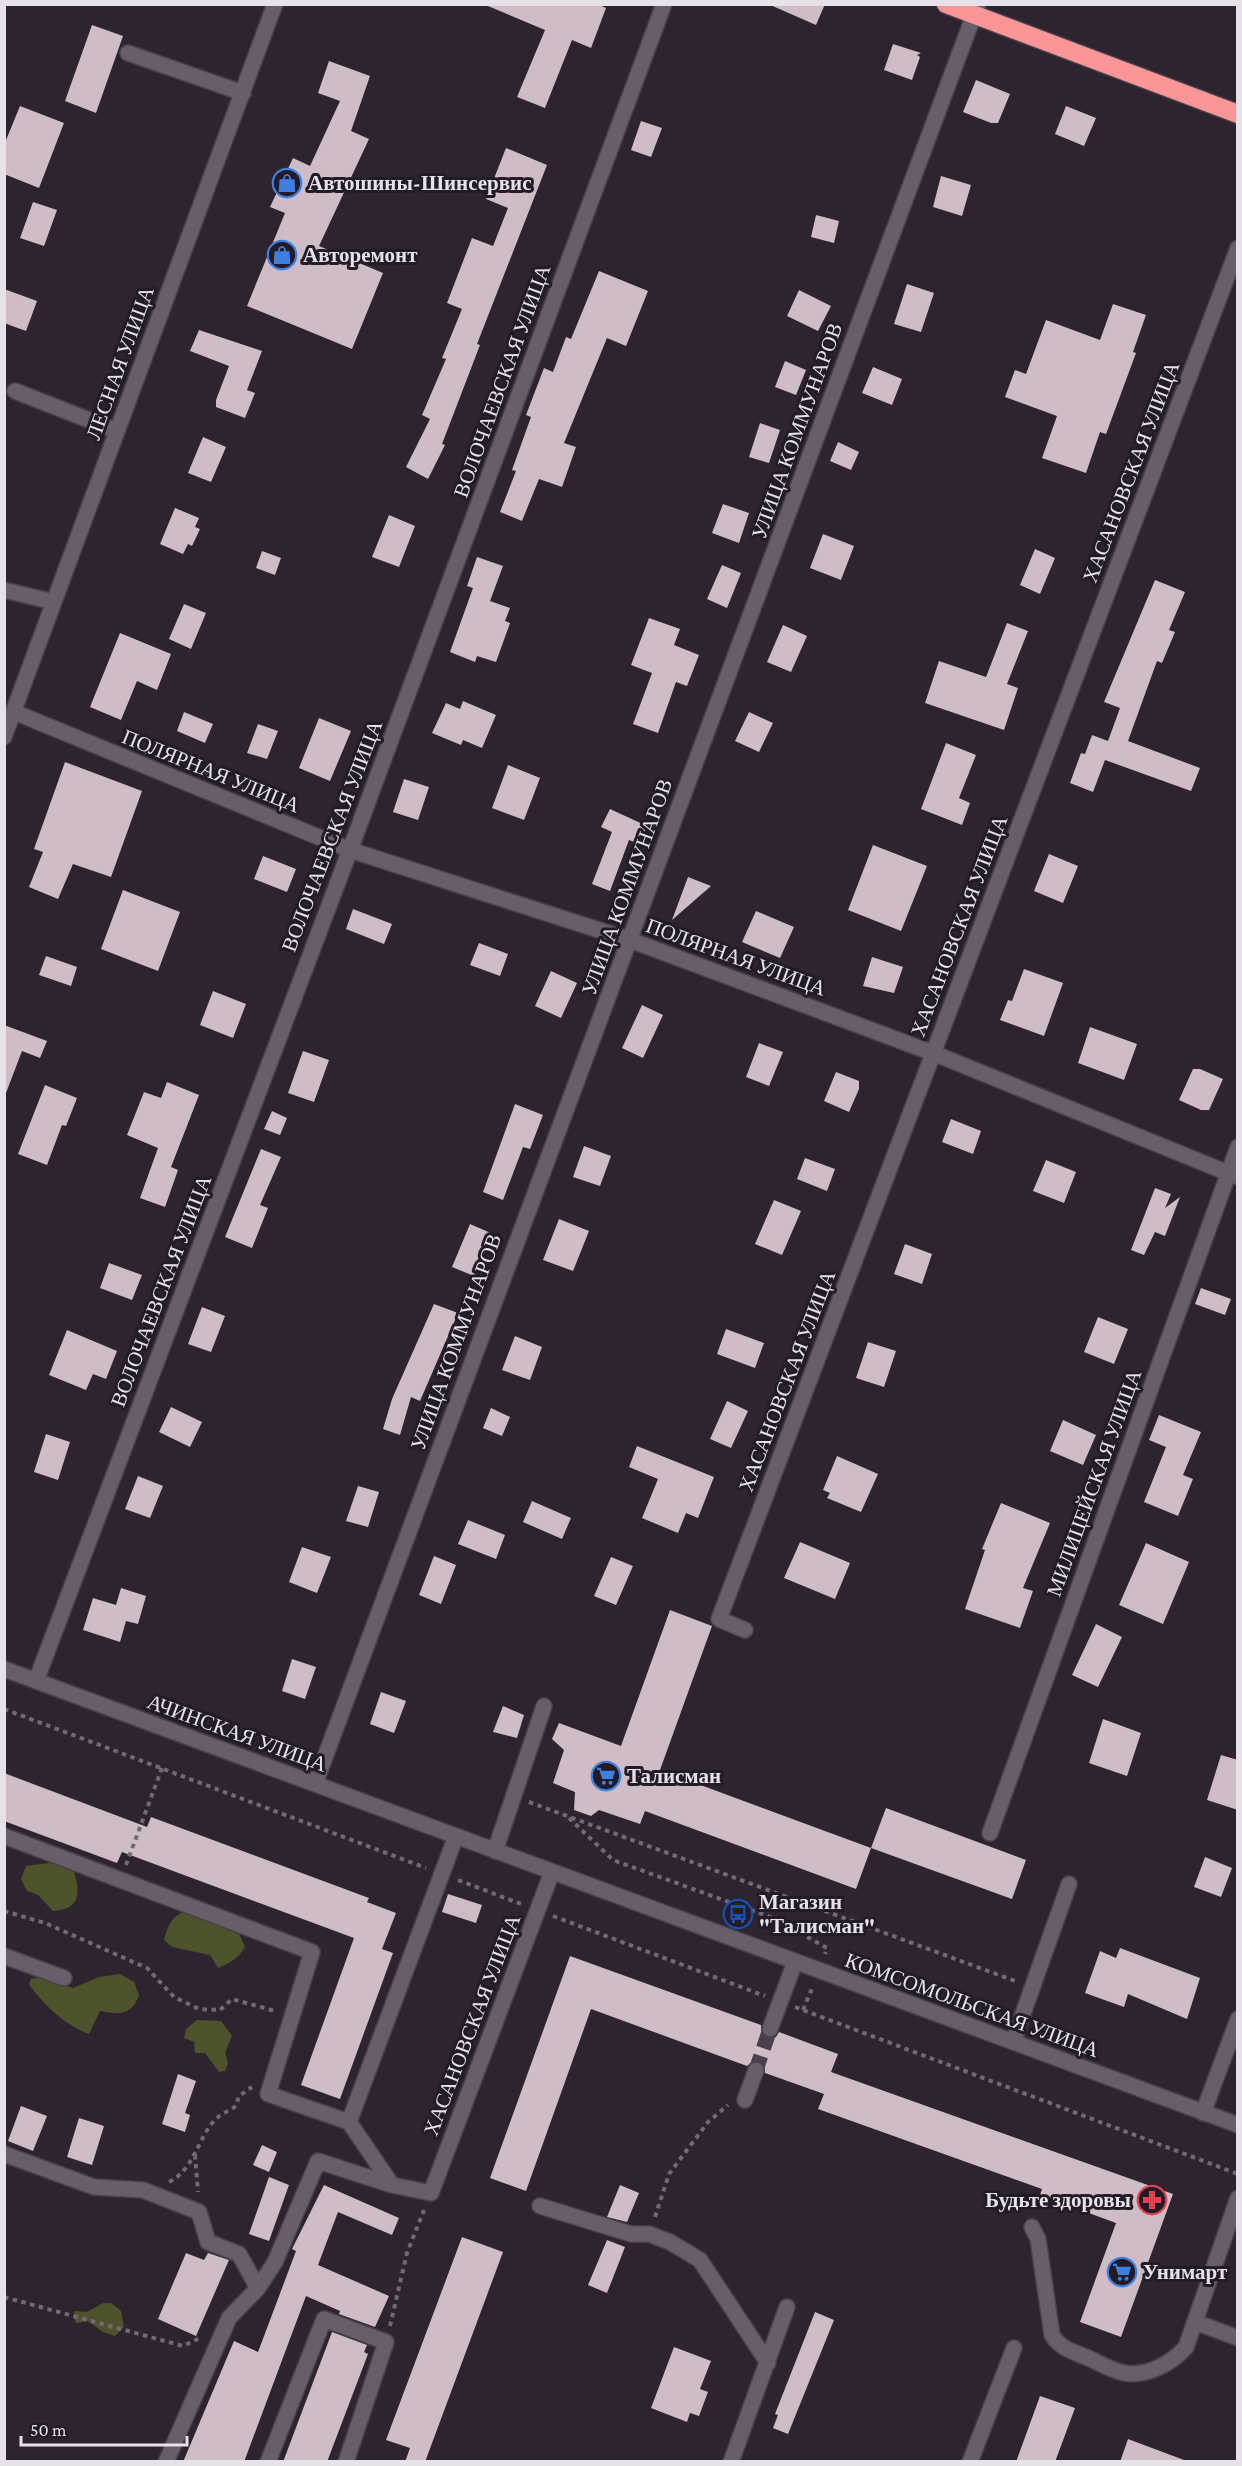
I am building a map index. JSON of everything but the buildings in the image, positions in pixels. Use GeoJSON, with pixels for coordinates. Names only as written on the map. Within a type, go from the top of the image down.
{"type":"FeatureCollection","features":[{"type":"Feature","properties":{"kind":"highway"},"geometry":{"type":"LineString","coordinates":[[946,4],[976,10],[1238,114]]}},
{"type":"Feature","properties":{"kind":"street","name":"ЛЕСНАЯ УЛИЦА"},"geometry":{"type":"LineString","coordinates":[[4,737],[275,4]]}},
{"type":"Feature","properties":{"kind":"street","name":"ВОЛОЧАЕВСКАЯ УЛИЦА"},"geometry":{"type":"LineString","coordinates":[[36,1681],[350,850],[664,4]]}},
{"type":"Feature","properties":{"kind":"street","name":"УЛИЦА КОММУНАРОВ"},"geometry":{"type":"LineString","coordinates":[[315,1784],[976,10]]}},
{"type":"Feature","properties":{"kind":"street"},"geometry":{"type":"LineString","coordinates":[[128,53],[243,93]]}},
{"type":"Feature","properties":{"kind":"street","name":"ХАСАНОВСКАЯ УЛИЦА"},"geometry":{"type":"LineString","coordinates":[[745,1630],[719,1619],[1238,248]]}},
{"type":"Feature","properties":{"kind":"street"},"geometry":{"type":"LineString","coordinates":[[15,391],[117,431]]}},
{"type":"Feature","properties":{"kind":"street"},"geometry":{"type":"LineString","coordinates":[[4,590],[54,602]]}},
{"type":"Feature","properties":{"kind":"street","name":"ПОЛЯРНАЯ УЛИЦА"},"geometry":{"type":"LineString","coordinates":[[14,712],[350,850],[630,940],[933,1053],[1233,1175]]}},
{"type":"Feature","properties":{"kind":"street","name":"МИЛИЦЕЙСКАЯ УЛИЦА"},"geometry":{"type":"LineString","coordinates":[[990,1833],[1233,1175],[1238,1147]]}},
{"type":"Feature","properties":{"kind":"street","name":"АЧИНСКАЯ УЛИЦА"},"geometry":{"type":"LineString","coordinates":[[4,1669],[456,1836]]}},
{"type":"Feature","properties":{"kind":"street"},"geometry":{"type":"LineString","coordinates":[[495,1851],[544,1706]]}},
{"type":"Feature","properties":{"kind":"street"},"geometry":{"type":"LineString","coordinates":[[4,1836],[312,1952],[267,2094],[349,2122],[392,2185]]}},
{"type":"Feature","properties":{"kind":"street"},"geometry":{"type":"LineString","coordinates":[[349,2122],[456,1836]]}},
{"type":"Feature","properties":{"kind":"street","name":"КОМСОМОЛЬСКАЯ УЛИЦА"},"geometry":{"type":"LineString","coordinates":[[456,1836],[1238,2126]]}},
{"type":"Feature","properties":{"kind":"street","name":"ХАСАНОВСКАЯ УЛИЦА"},"geometry":{"type":"LineString","coordinates":[[431,2193],[552,1872]]}},
{"type":"Feature","properties":{"kind":"street"},"geometry":{"type":"LineString","coordinates":[[1012,2042],[1069,1884]]}},
{"type":"Feature","properties":{"kind":"street"},"geometry":{"type":"LineString","coordinates":[[4,1956],[64,1978]]}},
{"type":"Feature","properties":{"kind":"street"},"geometry":{"type":"LineString","coordinates":[[771,2029],[795,1962]]}},
{"type":"Feature","properties":{"kind":"street"},"geometry":{"type":"LineString","coordinates":[[1203,2113],[1238,2019]]}},
{"type":"Feature","properties":{"kind":"street"},"geometry":{"type":"LineString","coordinates":[[738,2102],[756,2070]]}},
{"type":"Feature","properties":{"kind":"street"},"geometry":{"type":"LineString","coordinates":[[4,2154],[94,2187],[143,2190],[199,2212],[208,2242],[239,2254],[258,2288]]}},
{"type":"Feature","properties":{"kind":"street"},"geometry":{"type":"LineString","coordinates":[[165,2462],[226,2325],[258,2288],[275,2262],[318,2161],[392,2185],[431,2193]]}},
{"type":"Feature","properties":{"kind":"street"},"geometry":{"type":"LineString","coordinates":[[1032,2227],[1038,2239],[1052,2335],[1059,2346],[1125,2373],[1144,2372],[1160,2367],[1178,2356],[1186,2347],[1238,2198]]}},
{"type":"Feature","properties":{"kind":"street"},"geometry":{"type":"LineString","coordinates":[[540,2206],[631,2234],[649,2234],[670,2242],[700,2260],[768,2363]]}},
{"type":"Feature","properties":{"kind":"street"},"geometry":{"type":"LineString","coordinates":[[731,2462],[787,2307]]}},
{"type":"Feature","properties":{"kind":"street"},"geometry":{"type":"LineString","coordinates":[[268,2462],[324,2319],[386,2342],[346,2462]]}},
{"type":"Feature","properties":{"kind":"street"},"geometry":{"type":"LineString","coordinates":[[1195,2322],[1238,2338]]}},
{"type":"Feature","properties":{"kind":"street"},"geometry":{"type":"LineString","coordinates":[[970,2462],[1014,2348]]}},
{"type":"Feature","properties":{"kind":"path"},"geometry":{"type":"LineString","coordinates":[[4,1709],[1238,2174]]}},
{"type":"Feature","properties":{"kind":"path"},"geometry":{"type":"LineString","coordinates":[[121,1880],[162,1768]]}},
{"type":"Feature","properties":{"kind":"path"},"geometry":{"type":"LineString","coordinates":[[514,1797],[1032,1987]]}},
{"type":"Feature","properties":{"kind":"path"},"geometry":{"type":"LineString","coordinates":[[569,1817],[613,1860],[773,1918],[827,1948],[803,2010]]}},
{"type":"Feature","properties":{"kind":"path"},"geometry":{"type":"LineString","coordinates":[[4,1911],[45,1923],[147,1968],[174,1997],[199,2009],[220,2010],[232,2000],[292,2016]]}},
{"type":"Feature","properties":{"kind":"path"},"geometry":{"type":"LineString","coordinates":[[143,2190],[172,2182],[190,2166],[214,2120],[236,2106],[239,2096],[261,2082],[270,2086]]}},
{"type":"Feature","properties":{"kind":"path"},"geometry":{"type":"LineString","coordinates":[[649,2234],[669,2174],[708,2122],[738,2102]]}},
{"type":"Feature","properties":{"kind":"path"},"geometry":{"type":"LineString","coordinates":[[195,2154],[199,2212]]}},
{"type":"Feature","properties":{"kind":"path"},"geometry":{"type":"LineString","coordinates":[[386,2342],[407,2253],[431,2193]]}},
{"type":"Feature","properties":{"kind":"path"},"geometry":{"type":"LineString","coordinates":[[4,2297],[183,2346],[226,2325]]}},
{"type":"Feature","properties":{"kind":"green space"},"geometry":{"type":"Polygon","coordinates":[[[56,1862],[74,1872],[77,1894],[73,1904],[62,1910],[53,1911],[38,1895],[27,1891],[21,1879],[26,1866],[56,1862]]]}},
{"type":"Feature","properties":{"kind":"green space"},"geometry":{"type":"Polygon","coordinates":[[[185,1911],[239,1934],[245,1947],[243,1951],[234,1960],[218,1968],[210,1955],[172,1947],[164,1940],[167,1930],[173,1919],[185,1911]]]}},
{"type":"Feature","properties":{"kind":"green space"},"geometry":{"type":"Polygon","coordinates":[[[120,1974],[134,1982],[139,1995],[136,2002],[124,2012],[100,2011],[89,2034],[56,2014],[29,1985],[31,1979],[41,1977],[73,1988],[99,1977],[120,1974]]]}},
{"type":"Feature","properties":{"kind":"green space"},"geometry":{"type":"Polygon","coordinates":[[[197,2020],[221,2021],[232,2036],[225,2053],[228,2064],[225,2071],[219,2072],[205,2053],[195,2053],[194,2042],[184,2038],[186,2029],[197,2020]]]}},
{"type":"Feature","properties":{"kind":"green space"},"geometry":{"type":"Polygon","coordinates":[[[103,2303],[111,2303],[121,2311],[124,2327],[115,2336],[103,2332],[88,2321],[76,2323],[73,2316],[75,2311],[87,2312],[103,2303]]]}},
{"type":"Feature","properties":{"kind":"tunnel"},"geometry":{"type":"LineString","coordinates":[[756,2070],[770,2029]]}},
{"type":"Feature","properties":{"kind":"place","name":"Автошины-Шинсервис"},"geometry":{"type":"Point","coordinates":[287,183]}},
{"type":"Feature","properties":{"kind":"place","name":"Авторемонт"},"geometry":{"type":"Point","coordinates":[282,255]}},
{"type":"Feature","properties":{"kind":"place","name":"Талисман"},"geometry":{"type":"Point","coordinates":[606,1776]}},
{"type":"Feature","properties":{"kind":"place","name":"Магазин \"Талисман\""},"geometry":{"type":"Point","coordinates":[738,1914]}},
{"type":"Feature","properties":{"kind":"place","name":"Будьте здоровы"},"geometry":{"type":"Point","coordinates":[1152,2200]}},
{"type":"Feature","properties":{"kind":"place","name":"Унимарт"},"geometry":{"type":"Point","coordinates":[1122,2272]}}]}
